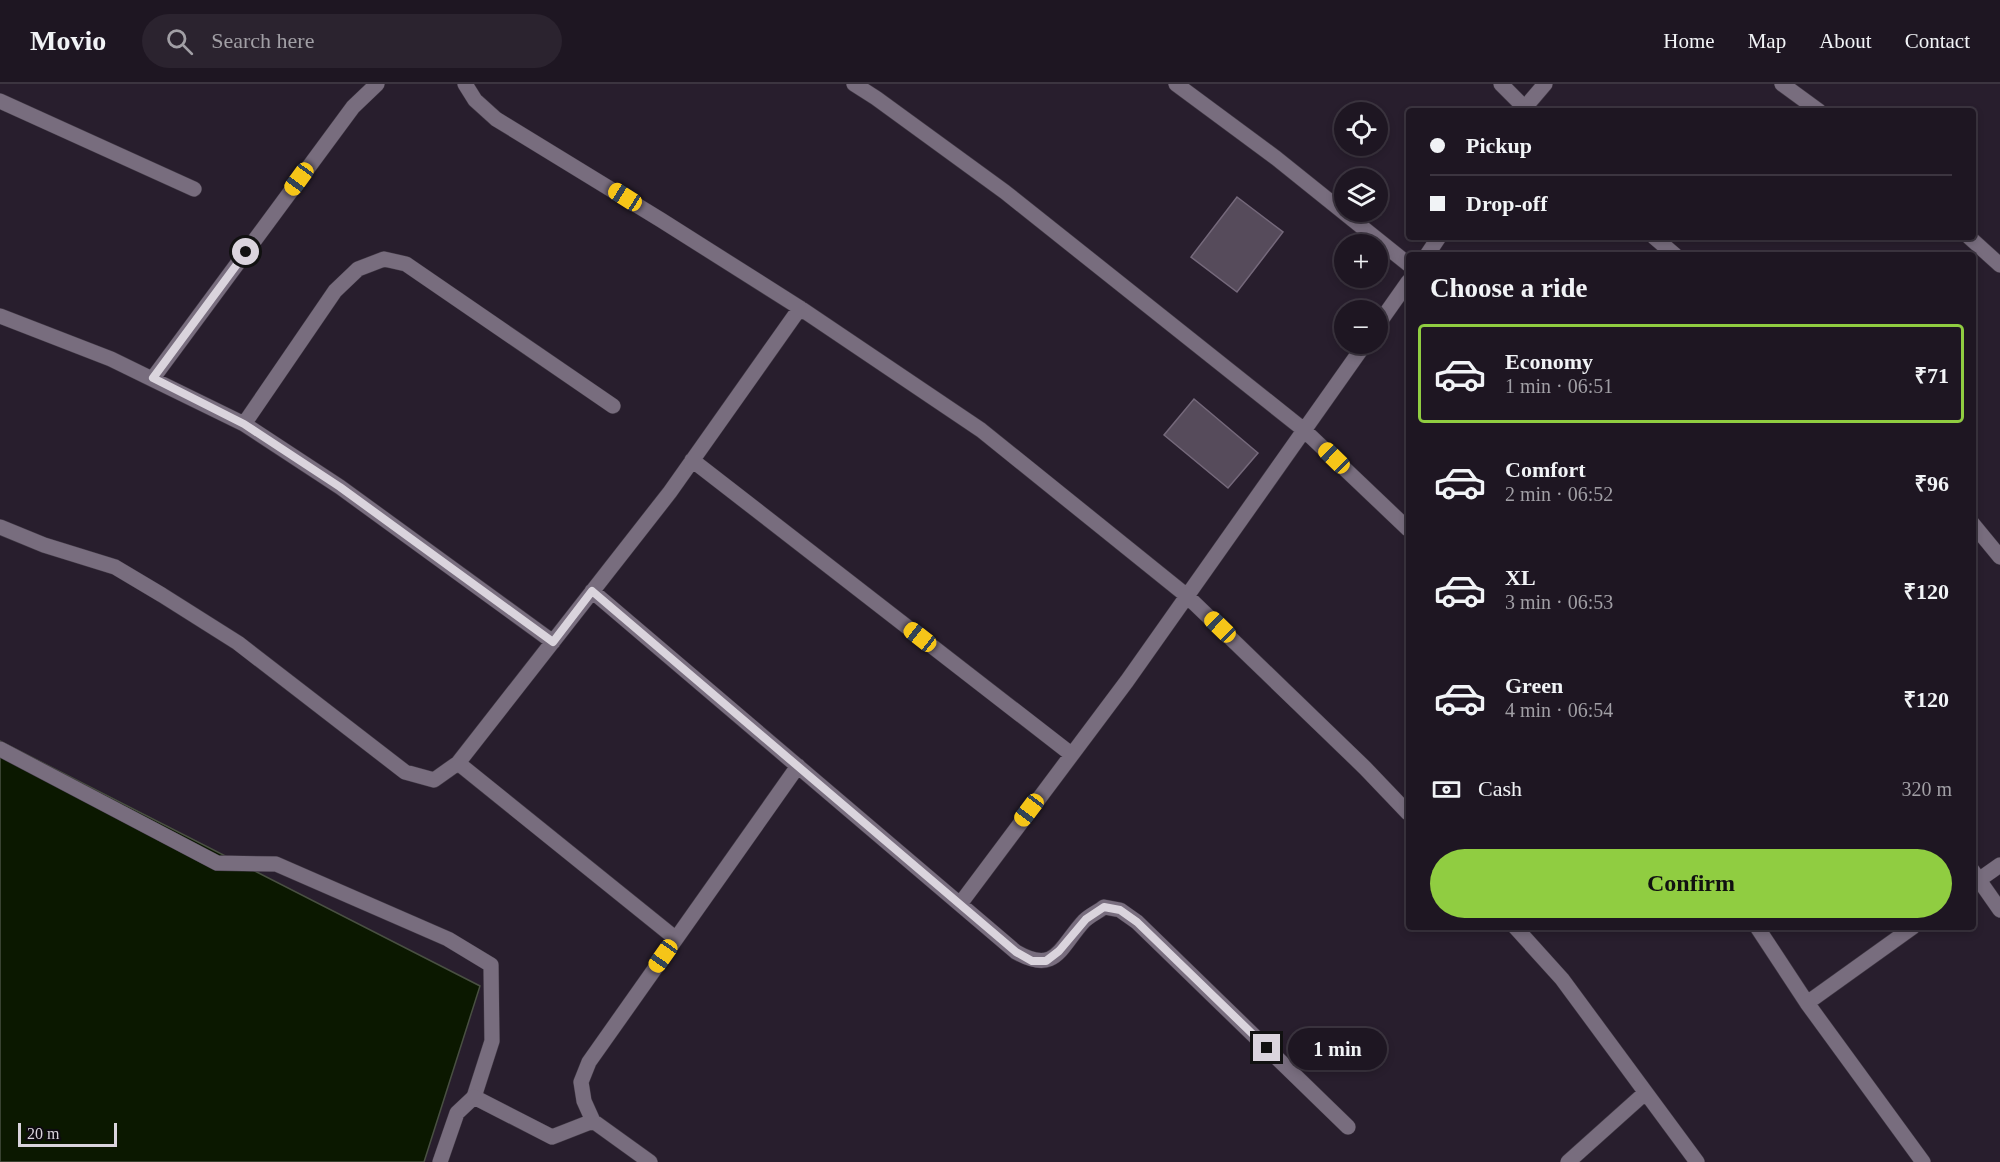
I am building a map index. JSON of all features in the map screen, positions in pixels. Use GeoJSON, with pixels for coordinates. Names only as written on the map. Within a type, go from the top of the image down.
{"type":"FeatureCollection","features":[{"type":"Feature","properties":{"kind":"street"},"geometry":{"type":"LineString","coordinates":[[153,378],[352,107],[377,84]]}},
{"type":"Feature","properties":{"kind":"street"},"geometry":{"type":"LineString","coordinates":[[465,84],[475,100],[496,119],[800,308],[981,430],[1187,596],[1365,768],[1406,811]]}},
{"type":"Feature","properties":{"kind":"street"},"geometry":{"type":"LineString","coordinates":[[854,84],[1005,192],[1304,429],[1406,527]]}},
{"type":"Feature","properties":{"kind":"street"},"geometry":{"type":"LineString","coordinates":[[1176,84],[1276,158],[1406,262]]}},
{"type":"Feature","properties":{"kind":"street"},"geometry":{"type":"LineString","coordinates":[[1501,84],[1523,108]]}},
{"type":"Feature","properties":{"kind":"street"},"geometry":{"type":"LineString","coordinates":[[1527,108],[1545,84]]}},
{"type":"Feature","properties":{"kind":"street"},"geometry":{"type":"LineString","coordinates":[[1782,84],[1815,108]]}},
{"type":"Feature","properties":{"kind":"street"},"geometry":{"type":"LineString","coordinates":[[0,101],[194,189]]}},
{"type":"Feature","properties":{"kind":"street"},"geometry":{"type":"LineString","coordinates":[[1658,240],[1672,252]]}},
{"type":"Feature","properties":{"kind":"street"},"geometry":{"type":"LineString","coordinates":[[1972,240],[2000,265]]}},
{"type":"Feature","properties":{"kind":"street"},"geometry":{"type":"LineString","coordinates":[[244,424],[335,291],[358,269],[384,259],[406,264],[613,406]]}},
{"type":"Feature","properties":{"kind":"street"},"geometry":{"type":"LineString","coordinates":[[1388,310],[1406,285]]}},
{"type":"Feature","properties":{"kind":"street"},"geometry":{"type":"LineString","coordinates":[[0,527],[44,545],[115,567],[238,643],[405,772],[434,780],[458,763],[553,642],[692,460],[800,308]]}},
{"type":"Feature","properties":{"kind":"street"},"geometry":{"type":"LineString","coordinates":[[0,316],[111,359],[244,424],[340,487],[553,642]]}},
{"type":"Feature","properties":{"kind":"street"},"geometry":{"type":"LineString","coordinates":[[960,904],[1187,596],[1358,354]]}},
{"type":"Feature","properties":{"kind":"street"},"geometry":{"type":"LineString","coordinates":[[692,460],[1071,754]]}},
{"type":"Feature","properties":{"kind":"street"},"geometry":{"type":"LineString","coordinates":[[1976,529],[2000,557]]}},
{"type":"Feature","properties":{"kind":"street"},"geometry":{"type":"LineString","coordinates":[[592,591],[1016,952],[1032,961],[1046,961],[1059,951],[1086,919],[1104,907],[1120,910],[1137,922],[1348,1127]]}},
{"type":"Feature","properties":{"kind":"street"},"geometry":{"type":"LineString","coordinates":[[0,749],[217,863],[276,864],[448,939],[491,965],[492,1041],[474,1096],[457,1113],[440,1162]]}},
{"type":"Feature","properties":{"kind":"street"},"geometry":{"type":"LineString","coordinates":[[458,763],[675,938]]}},
{"type":"Feature","properties":{"kind":"street"},"geometry":{"type":"LineString","coordinates":[[650,1162],[593,1121],[584,1101],[581,1082],[589,1062],[798,766]]}},
{"type":"Feature","properties":{"kind":"street"},"geometry":{"type":"LineString","coordinates":[[1976,877],[2000,865]]}},
{"type":"Feature","properties":{"kind":"street"},"geometry":{"type":"LineString","coordinates":[[1976,879],[2000,910]]}},
{"type":"Feature","properties":{"kind":"street"},"geometry":{"type":"LineString","coordinates":[[1518,930],[1562,979],[1696,1162]]}},
{"type":"Feature","properties":{"kind":"street"},"geometry":{"type":"LineString","coordinates":[[1759,930],[1808,1003],[1923,1162]]}},
{"type":"Feature","properties":{"kind":"street"},"geometry":{"type":"LineString","coordinates":[[1808,1003],[1909,930]]}},
{"type":"Feature","properties":{"kind":"street"},"geometry":{"type":"LineString","coordinates":[[1568,1162],[1645,1094]]}},
{"type":"Feature","properties":{"kind":"street"},"geometry":{"type":"LineString","coordinates":[[474,1096],[552,1137],[593,1121]]}},
{"type":"Feature","properties":{"kind":"shaded area"},"geometry":{"type":"Polygon","coordinates":[[[0,741],[480,986],[424,1162],[0,1162],[0,741]]]}},
{"type":"Feature","properties":{"kind":"building"},"geometry":{"type":"Polygon","coordinates":[[[1237,197],[1283,232],[1237,292],[1191,257],[1237,197]]]}},
{"type":"Feature","properties":{"kind":"building"},"geometry":{"type":"Polygon","coordinates":[[[1194,399],[1258,453],[1228,488],[1164,435],[1194,399]]]}},
{"type":"Feature","properties":{"kind":"route"},"geometry":{"type":"LineString","coordinates":[[246,252],[153,378],[244,424],[340,487],[553,642],[592,591],[1016,952],[1032,961],[1046,961],[1059,951],[1086,919],[1104,907],[1120,910],[1137,922],[1267,1048]]}}]}
